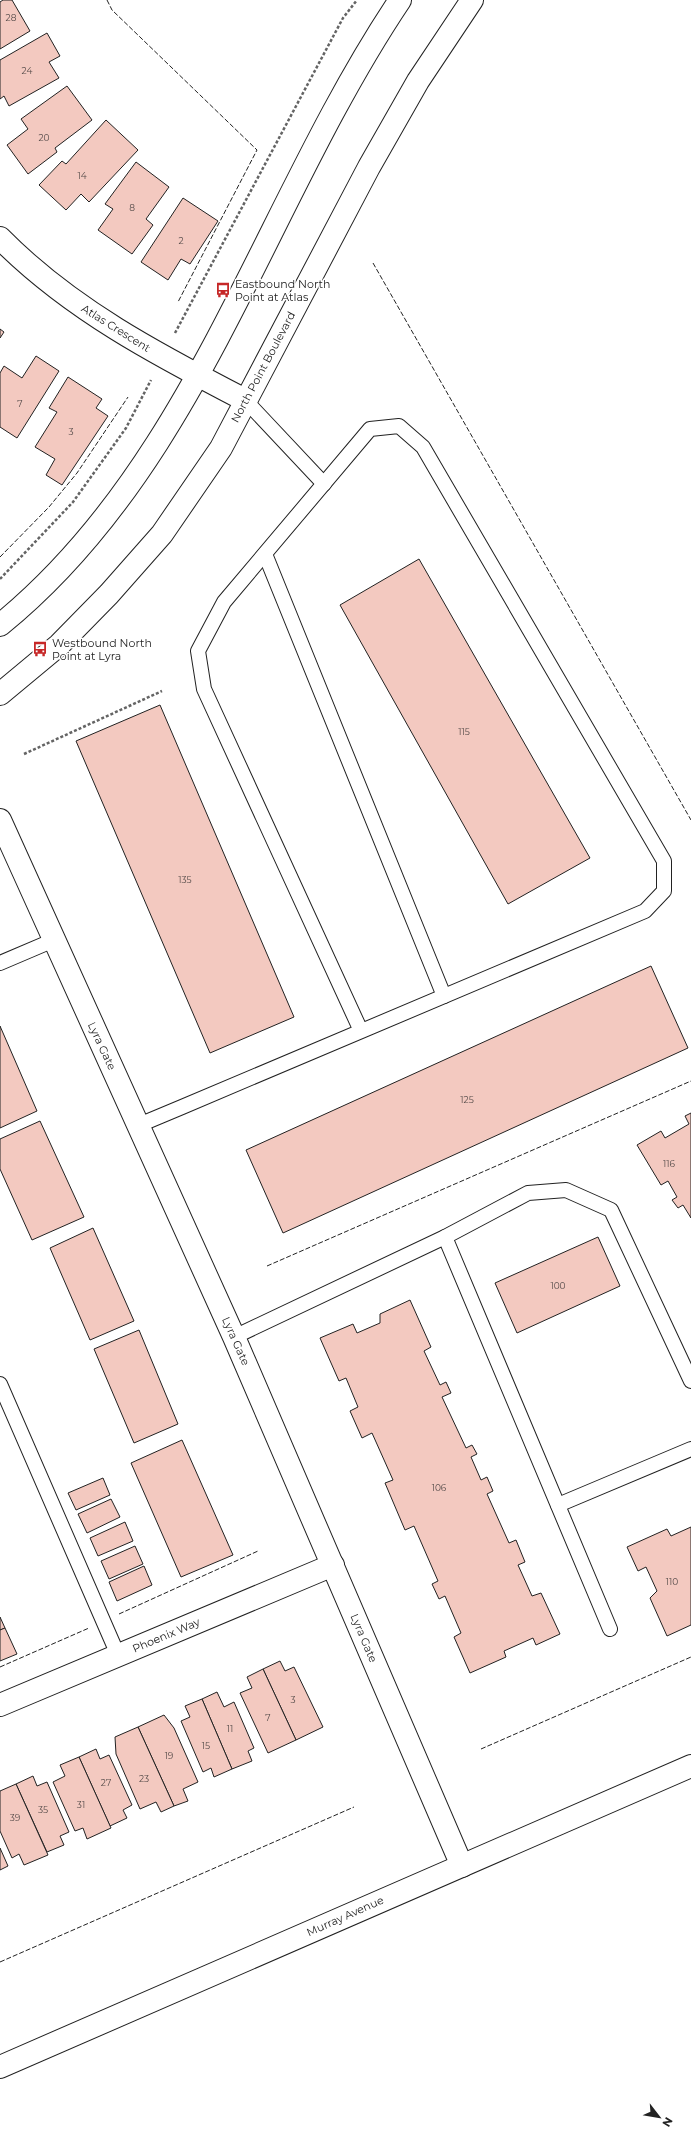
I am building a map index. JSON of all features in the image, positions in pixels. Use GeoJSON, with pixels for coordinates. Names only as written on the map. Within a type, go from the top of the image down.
{"type":"FeatureCollection","features":[{"type":"Feature","properties":{"kind":"street"},"geometry":{"type":"LineString","coordinates":[[0,624],[30,600],[82,545],[135,477],[197,376],[353,76],[400,0]]}},
{"type":"Feature","properties":{"kind":"street","name":"North Point Boulevard"},"geometry":{"type":"LineString","coordinates":[[0,694],[59,645],[109,594],[162,534],[221,448],[365,174],[414,87],[472,0]]}},
{"type":"Feature","properties":{"kind":"street","name":"Atlas Crescent"},"geometry":{"type":"LineString","coordinates":[[0,238],[22,261],[82,307],[163,357],[245,400]]}},
{"type":"Feature","properties":{"kind":"street","name":"Lyra Gate"},"geometry":{"type":"LineString","coordinates":[[0,820],[234,1337],[462,1866]]}},
{"type":"Feature","properties":{"kind":"street","name":"Phoenix Way"},"geometry":{"type":"LineString","coordinates":[[0,1705],[333,1565]]}},
{"type":"Feature","properties":{"kind":"street","name":"Murray Avenue"},"geometry":{"type":"LineString","coordinates":[[0,2067],[691,1766]]}},
{"type":"Feature","properties":{"kind":"lane"},"geometry":{"type":"LineString","coordinates":[[245,400],[324,484]]}},
{"type":"Feature","properties":{"kind":"lane"},"geometry":{"type":"LineString","coordinates":[[139,1125],[645,911],[664,891],[664,861],[423,447],[399,426],[370,429],[224,602],[198,651],[204,689],[361,1031]]}},
{"type":"Feature","properties":{"kind":"lane"},"geometry":{"type":"LineString","coordinates":[[265,554],[444,996]]}},
{"type":"Feature","properties":{"kind":"lane"},"geometry":{"type":"LineString","coordinates":[[0,964],[54,940]]}},
{"type":"Feature","properties":{"kind":"lane"},"geometry":{"type":"LineString","coordinates":[[234,1337],[445,1237],[528,1194],[566,1190],[611,1210],[691,1381]]}},
{"type":"Feature","properties":{"kind":"lane"},"geometry":{"type":"LineString","coordinates":[[445,1237],[610,1629]]}},
{"type":"Feature","properties":{"kind":"lane"},"geometry":{"type":"LineString","coordinates":[[0,1384],[118,1655]]}},
{"type":"Feature","properties":{"kind":"lane"},"geometry":{"type":"LineString","coordinates":[[558,1505],[691,1449]]}},
{"type":"Feature","properties":{"kind":"path"},"geometry":{"type":"LineString","coordinates":[[0,579],[73,502],[126,428],[343,18],[357,0]]}},
{"type":"Feature","properties":{"kind":"path"},"geometry":{"type":"LineString","coordinates":[[24,754],[162,690]]}},
{"type":"Feature","properties":{"kind":"building"},"geometry":{"type":"Polygon","coordinates":[[[3,0],[12,0],[30,31],[0,49],[0,2],[3,0]]]}},
{"type":"Feature","properties":{"kind":"building"},"geometry":{"type":"Polygon","coordinates":[[[47,33],[60,56],[49,62],[59,78],[9,106],[4,96],[0,99],[0,60],[47,33]]]}},
{"type":"Feature","properties":{"kind":"building"},"geometry":{"type":"Polygon","coordinates":[[[67,86],[92,120],[55,148],[57,152],[28,174],[7,145],[28,129],[21,119],[67,86]]]}},
{"type":"Feature","properties":{"kind":"building"},"geometry":{"type":"Polygon","coordinates":[[[106,120],[138,150],[89,202],[81,194],[66,210],[39,185],[62,161],[66,164],[106,120]]]}},
{"type":"Feature","properties":{"kind":"building"},"geometry":{"type":"Polygon","coordinates":[[[136,162],[169,187],[146,219],[153,225],[132,254],[98,230],[113,209],[105,204],[136,162]]]}},
{"type":"Feature","properties":{"kind":"building"},"geometry":{"type":"Polygon","coordinates":[[[183,198],[218,221],[190,264],[181,259],[168,280],[141,262],[183,198]]]}},
{"type":"Feature","properties":{"kind":"building"},"geometry":{"type":"Polygon","coordinates":[[[0,329],[4,332],[0,338],[0,329]]]}},
{"type":"Feature","properties":{"kind":"building"},"geometry":{"type":"Polygon","coordinates":[[[36,356],[59,371],[17,438],[0,427],[0,373],[4,366],[22,378],[36,356]]]}},
{"type":"Feature","properties":{"kind":"building"},"geometry":{"type":"Polygon","coordinates":[[[68,377],[102,399],[96,408],[108,416],[62,485],[46,475],[55,459],[35,447],[57,412],[49,408],[68,377]]]}},
{"type":"Feature","properties":{"kind":"building"},"geometry":{"type":"Polygon","coordinates":[[[419,559],[590,858],[508,904],[340,605],[419,559]]]}},
{"type":"Feature","properties":{"kind":"building"},"geometry":{"type":"Polygon","coordinates":[[[160,705],[294,1017],[210,1053],[76,741],[160,705]]]}},
{"type":"Feature","properties":{"kind":"building"},"geometry":{"type":"Polygon","coordinates":[[[651,966],[688,1048],[283,1233],[246,1150],[651,966]]]}},
{"type":"Feature","properties":{"kind":"building"},"geometry":{"type":"Polygon","coordinates":[[[0,1026],[37,1111],[0,1128],[0,1026]]]}},
{"type":"Feature","properties":{"kind":"building"},"geometry":{"type":"Polygon","coordinates":[[[691,1113],[691,1218],[683,1205],[678,1208],[672,1200],[677,1197],[668,1181],[661,1185],[637,1145],[661,1131],[665,1138],[689,1124],[685,1116],[691,1113]]]}},
{"type":"Feature","properties":{"kind":"building"},"geometry":{"type":"Polygon","coordinates":[[[40,1121],[84,1217],[32,1240],[0,1169],[0,1139],[40,1121]]]}},
{"type":"Feature","properties":{"kind":"building"},"geometry":{"type":"Polygon","coordinates":[[[93,1228],[134,1321],[90,1340],[50,1248],[93,1228]]]}},
{"type":"Feature","properties":{"kind":"building"},"geometry":{"type":"Polygon","coordinates":[[[598,1237],[620,1286],[517,1333],[495,1283],[598,1237]]]}},
{"type":"Feature","properties":{"kind":"building"},"geometry":{"type":"Polygon","coordinates":[[[410,1300],[431,1347],[424,1351],[440,1385],[446,1382],[451,1393],[442,1397],[466,1448],[472,1445],[477,1454],[471,1457],[481,1480],[487,1477],[493,1491],[487,1494],[509,1543],[516,1540],[525,1562],[518,1565],[532,1596],[541,1593],[560,1634],[536,1645],[533,1638],[504,1651],[506,1657],[470,1673],[454,1637],[461,1633],[445,1596],[439,1599],[432,1584],[438,1581],[414,1526],[405,1530],[385,1483],[393,1480],[372,1433],[362,1438],[350,1411],[358,1407],[346,1378],[339,1381],[320,1338],[353,1324],[357,1333],[380,1323],[380,1314],[410,1300]]]}},
{"type":"Feature","properties":{"kind":"building"},"geometry":{"type":"Polygon","coordinates":[[[139,1330],[178,1424],[134,1443],[94,1349],[139,1330]]]}},
{"type":"Feature","properties":{"kind":"building"},"geometry":{"type":"Polygon","coordinates":[[[182,1440],[233,1555],[181,1577],[131,1463],[182,1440]]]}},
{"type":"Feature","properties":{"kind":"building"},"geometry":{"type":"Polygon","coordinates":[[[103,1478],[110,1495],[76,1510],[68,1493],[103,1478]]]}},
{"type":"Feature","properties":{"kind":"building"},"geometry":{"type":"Polygon","coordinates":[[[111,1499],[120,1517],[87,1533],[78,1514],[111,1499]]]}},
{"type":"Feature","properties":{"kind":"building"},"geometry":{"type":"Polygon","coordinates":[[[125,1522],[133,1541],[98,1556],[90,1538],[125,1522]]]}},
{"type":"Feature","properties":{"kind":"building"},"geometry":{"type":"Polygon","coordinates":[[[691,1527],[691,1625],[667,1636],[650,1598],[657,1591],[646,1567],[638,1571],[627,1547],[667,1529],[671,1536],[691,1527]]]}},
{"type":"Feature","properties":{"kind":"building"},"geometry":{"type":"Polygon","coordinates":[[[135,1546],[143,1564],[109,1579],[101,1561],[135,1546]]]}},
{"type":"Feature","properties":{"kind":"building"},"geometry":{"type":"Polygon","coordinates":[[[144,1566],[152,1585],[117,1601],[109,1582],[144,1566]]]}},
{"type":"Feature","properties":{"kind":"building"},"geometry":{"type":"Polygon","coordinates":[[[0,1617],[5,1628],[0,1630],[0,1617]]]}},
{"type":"Feature","properties":{"kind":"building"},"geometry":{"type":"Polygon","coordinates":[[[5,1628],[17,1654],[0,1661],[0,1630],[5,1628]]]}},
{"type":"Feature","properties":{"kind":"building"},"geometry":{"type":"Polygon","coordinates":[[[280,1661],[285,1671],[294,1667],[323,1727],[296,1740],[263,1669],[280,1661]]]}},
{"type":"Feature","properties":{"kind":"building"},"geometry":{"type":"Polygon","coordinates":[[[263,1669],[296,1740],[268,1753],[240,1693],[252,1688],[247,1677],[263,1669]]]}},
{"type":"Feature","properties":{"kind":"building"},"geometry":{"type":"Polygon","coordinates":[[[217,1692],[224,1707],[234,1702],[254,1748],[248,1751],[252,1761],[232,1769],[202,1699],[217,1692]]]}},
{"type":"Feature","properties":{"kind":"building"},"geometry":{"type":"Polygon","coordinates":[[[202,1699],[232,1769],[214,1777],[211,1768],[203,1772],[181,1721],[190,1717],[185,1706],[202,1699]]]}},
{"type":"Feature","properties":{"kind":"building"},"geometry":{"type":"Polygon","coordinates":[[[164,1715],[174,1728],[198,1782],[183,1789],[188,1801],[174,1806],[138,1727],[164,1715]]]}},
{"type":"Feature","properties":{"kind":"building"},"geometry":{"type":"Polygon","coordinates":[[[138,1727],[174,1806],[161,1812],[156,1802],[140,1809],[116,1754],[115,1737],[138,1727]]]}},
{"type":"Feature","properties":{"kind":"building"},"geometry":{"type":"Polygon","coordinates":[[[96,1749],[100,1759],[109,1755],[132,1805],[123,1810],[127,1818],[110,1826],[79,1757],[96,1749]]]}},
{"type":"Feature","properties":{"kind":"building"},"geometry":{"type":"Polygon","coordinates":[[[79,1757],[111,1828],[87,1839],[83,1828],[75,1831],[53,1782],[65,1776],[60,1765],[79,1757]]]}},
{"type":"Feature","properties":{"kind":"building"},"geometry":{"type":"Polygon","coordinates":[[[33,1776],[37,1786],[47,1782],[69,1832],[60,1836],[64,1845],[47,1852],[16,1784],[33,1776]]]}},
{"type":"Feature","properties":{"kind":"building"},"geometry":{"type":"Polygon","coordinates":[[[16,1784],[48,1855],[24,1865],[19,1854],[12,1858],[0,1831],[0,1791],[16,1784]]]}},
{"type":"Feature","properties":{"kind":"building"},"geometry":{"type":"Polygon","coordinates":[[[0,1848],[8,1866],[0,1870],[0,1848]]]}},
{"type":"Feature","properties":{"kind":"fence"},"geometry":{"type":"LineString","coordinates":[[107,0],[112,10],[257,150],[178,302]]}},
{"type":"Feature","properties":{"kind":"fence"},"geometry":{"type":"LineString","coordinates":[[373,263],[691,820]]}},
{"type":"Feature","properties":{"kind":"fence"},"geometry":{"type":"LineString","coordinates":[[0,557],[49,507],[77,473],[128,397]]}},
{"type":"Feature","properties":{"kind":"fence"},"geometry":{"type":"LineString","coordinates":[[267,1266],[691,1081]]}},
{"type":"Feature","properties":{"kind":"fence"},"geometry":{"type":"LineString","coordinates":[[119,1614],[258,1551]]}},
{"type":"Feature","properties":{"kind":"fence"},"geometry":{"type":"LineString","coordinates":[[0,1667],[89,1628]]}},
{"type":"Feature","properties":{"kind":"fence"},"geometry":{"type":"LineString","coordinates":[[481,1749],[691,1657]]}},
{"type":"Feature","properties":{"kind":"fence"},"geometry":{"type":"LineString","coordinates":[[0,1962],[354,1807]]}},
{"type":"Feature","properties":{"kind":"place","name":"Eastbound North Point at Atlas"},"geometry":{"type":"Point","coordinates":[223,290]}},
{"type":"Feature","properties":{"kind":"place","name":"Westbound North Point at Lyra"},"geometry":{"type":"Point","coordinates":[40,649]}}]}
